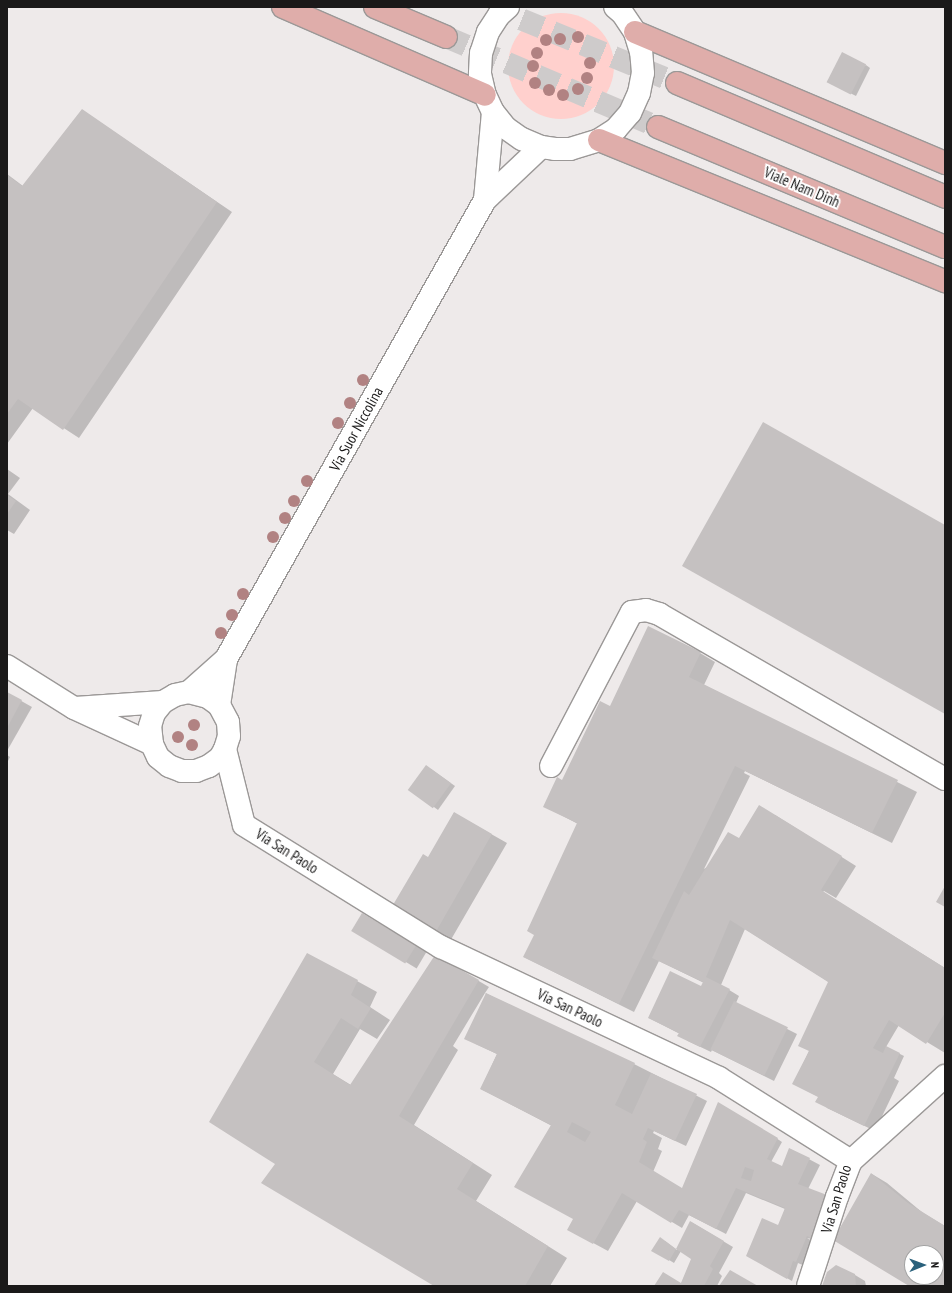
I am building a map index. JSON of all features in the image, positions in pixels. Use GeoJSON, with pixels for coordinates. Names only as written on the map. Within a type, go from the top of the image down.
{"type":"FeatureCollection","features":[{"type":"Feature","properties":{"kind":"main road"},"geometry":{"type":"LineString","coordinates":[[283,7],[489,104]]}},
{"type":"Feature","properties":{"kind":"main road"},"geometry":{"type":"LineString","coordinates":[[375,7],[446,36]]}},
{"type":"Feature","properties":{"kind":"main road"},"geometry":{"type":"LineString","coordinates":[[635,32],[945,164]]}},
{"type":"Feature","properties":{"kind":"main road"},"geometry":{"type":"LineString","coordinates":[[677,83],[945,197]]}},
{"type":"Feature","properties":{"kind":"main road","name":"Viale Nam Dinh"},"geometry":{"type":"LineString","coordinates":[[658,128],[945,247]]}},
{"type":"Feature","properties":{"kind":"main road"},"geometry":{"type":"LineString","coordinates":[[599,140],[945,282]]}},
{"type":"Feature","properties":{"kind":"street"},"geometry":{"type":"LineString","coordinates":[[485,200],[489,104],[480,74],[481,53],[488,32],[499,15],[508,7]]}},
{"type":"Feature","properties":{"kind":"street"},"geometry":{"type":"LineString","coordinates":[[489,104],[512,132],[522,139],[541,147],[570,149],[599,140],[616,129],[630,112],[639,94],[643,73],[642,59],[635,32],[620,9]]}},
{"type":"Feature","properties":{"kind":"street"},"geometry":{"type":"LineString","coordinates":[[485,200],[541,147]]}},
{"type":"Feature","properties":{"kind":"street","name":"Via Suor Niccolina"},"geometry":{"type":"LineString","coordinates":[[189,692],[226,659],[485,200]]}},
{"type":"Feature","properties":{"kind":"street"},"geometry":{"type":"LineString","coordinates":[[551,766],[632,612],[646,610],[658,614],[945,779]]}},
{"type":"Feature","properties":{"kind":"street","name":"Via Suor Niccolina"},"geometry":{"type":"LineString","coordinates":[[219,705],[226,659]]}},
{"type":"Feature","properties":{"kind":"street"},"geometry":{"type":"LineString","coordinates":[[7,666],[74,708],[152,744]]}},
{"type":"Feature","properties":{"kind":"street"},"geometry":{"type":"LineString","coordinates":[[219,705],[208,697],[189,692],[175,695],[163,702],[154,713],[150,726],[152,744],[158,757],[169,766],[182,771],[196,771],[209,766],[220,758],[225,750]]}},
{"type":"Feature","properties":{"kind":"street"},"geometry":{"type":"LineString","coordinates":[[74,708],[163,702]]}},
{"type":"Feature","properties":{"kind":"street","name":"Via San Paolo"},"geometry":{"type":"LineString","coordinates":[[219,705],[228,722],[229,736],[225,750],[244,825],[441,947],[719,1078],[851,1161],[837,1196],[808,1286]]}},
{"type":"Feature","properties":{"kind":"street"},"geometry":{"type":"LineString","coordinates":[[851,1161],[945,1076]]}},
{"type":"Feature","properties":{"kind":"shaded area"},"geometry":{"type":"Polygon","coordinates":[[[561,13],[581,17],[599,28],[610,46],[614,66],[610,86],[599,104],[581,115],[561,119],[541,115],[523,104],[512,86],[508,66],[512,46],[523,28],[541,17],[561,13]]]}},
{"type":"Feature","properties":{"kind":"building"},"geometry":{"type":"Polygon","coordinates":[[[842,52],[866,64],[851,95],[827,82],[842,52]]]}},
{"type":"Feature","properties":{"kind":"building"},"geometry":{"type":"Polygon","coordinates":[[[82,109],[217,202],[63,430],[18,399],[7,414],[7,175],[22,186],[82,109]]]}},
{"type":"Feature","properties":{"kind":"building"},"geometry":{"type":"Polygon","coordinates":[[[763,422],[945,525],[945,714],[682,566],[763,422]]]}},
{"type":"Feature","properties":{"kind":"building"},"geometry":{"type":"Polygon","coordinates":[[[7,495],[16,501],[7,514],[7,495]]]}},
{"type":"Feature","properties":{"kind":"building"},"geometry":{"type":"Polygon","coordinates":[[[648,626],[701,652],[689,677],[898,780],[872,833],[735,766],[619,1004],[523,957],[534,935],[527,931],[577,823],[543,807],[557,777],[562,780],[600,701],[610,706],[648,626]]]}},
{"type":"Feature","properties":{"kind":"building"},"geometry":{"type":"Polygon","coordinates":[[[7,692],[22,700],[7,728],[7,692]]]}},
{"type":"Feature","properties":{"kind":"building"},"geometry":{"type":"Polygon","coordinates":[[[426,765],[451,783],[433,808],[408,790],[426,765]]]}},
{"type":"Feature","properties":{"kind":"building"},"geometry":{"type":"Polygon","coordinates":[[[759,805],[842,856],[821,890],[945,968],[945,1013],[926,1044],[889,1020],[873,1048],[883,1053],[886,1046],[900,1053],[864,1126],[815,1102],[818,1097],[792,1084],[809,1051],[798,1046],[828,982],[730,920],[706,977],[730,989],[700,1047],[677,1036],[679,1033],[648,1018],[670,971],[701,986],[703,982],[652,958],[684,891],[689,895],[728,832],[739,838],[759,805]]]}},
{"type":"Feature","properties":{"kind":"building"},"geometry":{"type":"Polygon","coordinates":[[[454,812],[492,834],[434,935],[390,910],[423,854],[428,857],[454,812]]]}},
{"type":"Feature","properties":{"kind":"building"},"geometry":{"type":"Polygon","coordinates":[[[945,886],[945,907],[936,902],[945,886]]]}},
{"type":"Feature","properties":{"kind":"building"},"geometry":{"type":"Polygon","coordinates":[[[362,913],[416,945],[405,963],[351,931],[362,913]]]}},
{"type":"Feature","properties":{"kind":"building"},"geometry":{"type":"Polygon","coordinates":[[[307,953],[358,980],[351,995],[371,1008],[358,1029],[341,1018],[314,1062],[350,1085],[435,955],[479,980],[399,1116],[473,1163],[457,1189],[548,1246],[525,1286],[434,1286],[261,1183],[275,1164],[209,1122],[307,953]]]}},
{"type":"Feature","properties":{"kind":"building"},"geometry":{"type":"Polygon","coordinates":[[[486,993],[635,1063],[615,1105],[632,1114],[651,1073],[697,1094],[675,1141],[648,1128],[643,1139],[647,1142],[639,1162],[682,1188],[718,1102],[778,1138],[767,1159],[782,1166],[789,1148],[810,1158],[798,1184],[827,1195],[811,1238],[807,1236],[796,1262],[793,1261],[787,1279],[746,1256],[762,1218],[778,1225],[785,1208],[736,1188],[716,1229],[679,1210],[671,1223],[622,1193],[593,1244],[567,1230],[573,1219],[514,1187],[551,1125],[480,1089],[497,1054],[464,1039],[486,993]],[[572,1122],[567,1132],[585,1142],[591,1132],[572,1122]],[[745,1167],[741,1178],[751,1181],[754,1170],[745,1167]]]}},
{"type":"Feature","properties":{"kind":"building"},"geometry":{"type":"Polygon","coordinates":[[[734,1001],[788,1027],[764,1076],[710,1050],[734,1001]]]}},
{"type":"Feature","properties":{"kind":"building"},"geometry":{"type":"Polygon","coordinates":[[[871,1173],[908,1203],[945,1226],[945,1286],[907,1285],[944,1285],[944,1245],[904,1245],[904,1283],[833,1240],[871,1173]]]}},
{"type":"Feature","properties":{"kind":"building"},"geometry":{"type":"Polygon","coordinates":[[[690,1221],[724,1241],[710,1266],[713,1269],[704,1286],[654,1286],[663,1272],[681,1283],[691,1259],[676,1249],[690,1221]]]}},
{"type":"Feature","properties":{"kind":"building"},"geometry":{"type":"Polygon","coordinates":[[[660,1237],[676,1249],[669,1261],[651,1251],[660,1237]]]}},
{"type":"Feature","properties":{"kind":"building"},"geometry":{"type":"Polygon","coordinates":[[[836,1265],[855,1274],[856,1286],[822,1286],[827,1272],[836,1265]]]}},
{"type":"Feature","properties":{"kind":"building"},"geometry":{"type":"Polygon","coordinates":[[[730,1270],[758,1286],[719,1286],[730,1270]]]}},
{"type":"Feature","properties":{"kind":"tunnel"},"geometry":{"type":"LineString","coordinates":[[491,7],[677,83]]}},
{"type":"Feature","properties":{"kind":"tunnel"},"geometry":{"type":"LineString","coordinates":[[446,37],[658,127]]}}]}
